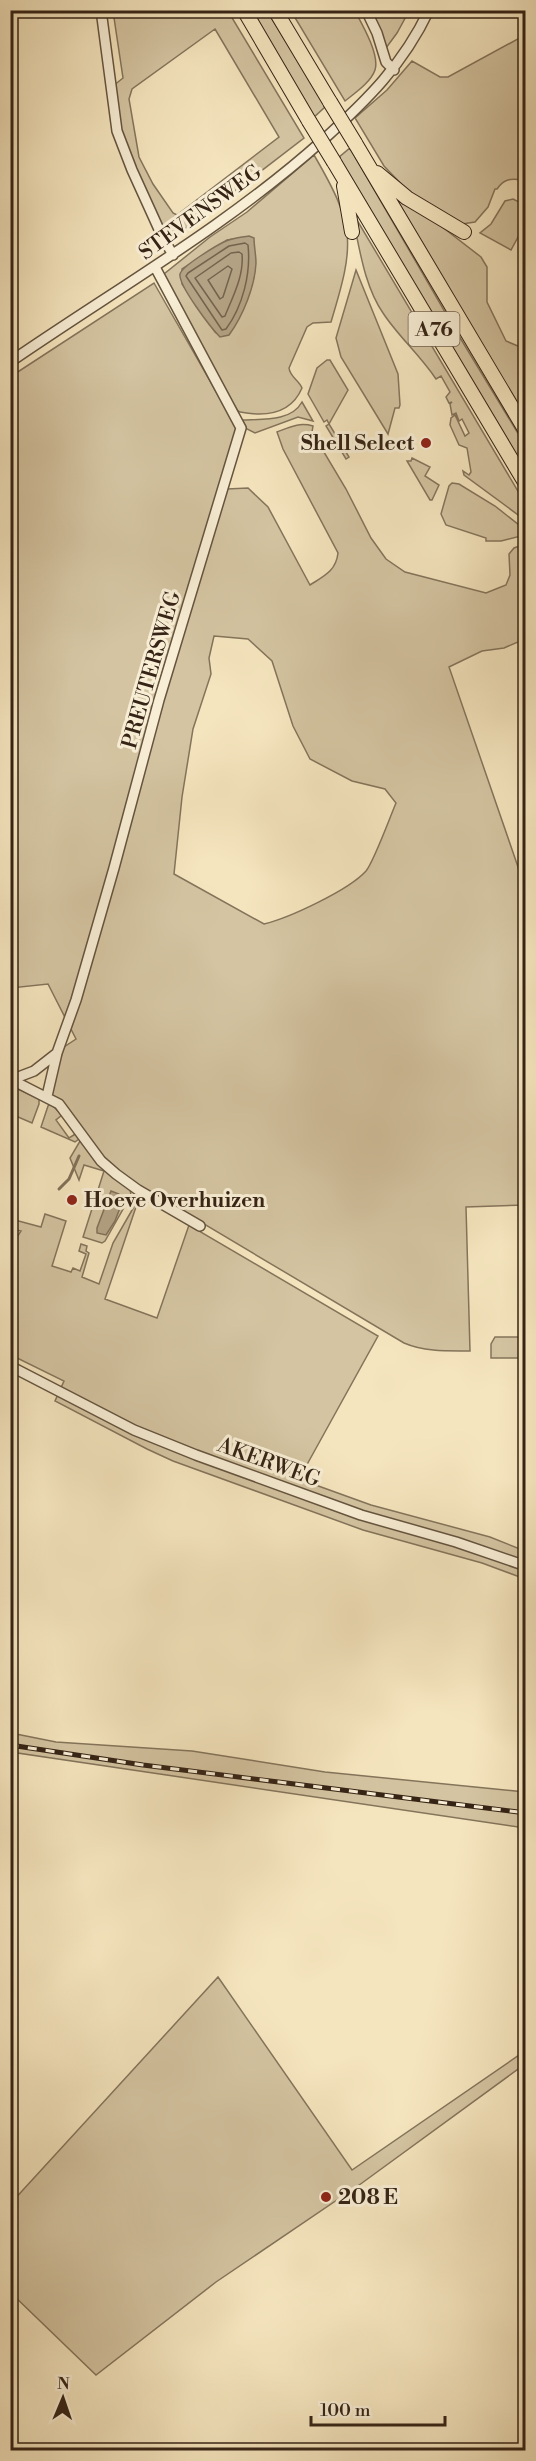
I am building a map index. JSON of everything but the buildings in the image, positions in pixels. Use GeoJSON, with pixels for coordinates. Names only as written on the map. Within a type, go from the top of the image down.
{"type":"FeatureCollection","features":[{"type":"Feature","properties":{"kind":"highway","name":"A76"},"geometry":{"type":"LineString","coordinates":[[244,10],[525,484]]}},
{"type":"Feature","properties":{"kind":"highway","name":"A76"},"geometry":{"type":"LineString","coordinates":[[275,10],[525,431]]}},
{"type":"Feature","properties":{"kind":"highway","name":"A76"},"geometry":{"type":"LineString","coordinates":[[368,166],[407,198],[464,232]]}},
{"type":"Feature","properties":{"kind":"highway","name":"A76"},"geometry":{"type":"LineString","coordinates":[[342,176],[352,232]]}},
{"type":"Feature","properties":{"kind":"street"},"geometry":{"type":"LineString","coordinates":[[101,10],[117,131],[132,170],[173,255]]}},
{"type":"Feature","properties":{"kind":"street"},"geometry":{"type":"LineString","coordinates":[[366,10],[377,33],[386,62],[394,70]]}},
{"type":"Feature","properties":{"kind":"street","name":"STEVENSWEG"},"geometry":{"type":"LineString","coordinates":[[406,52],[422,10]]}},
{"type":"Feature","properties":{"kind":"street","name":"STEVENSWEG"},"geometry":{"type":"LineString","coordinates":[[10,362],[173,255],[264,190],[356,110],[394,70],[429,10]]}},
{"type":"Feature","properties":{"kind":"street","name":"PREUTERSWEG"},"geometry":{"type":"LineString","coordinates":[[47,1096],[57,1053],[88,957],[159,700],[241,428],[155,267]]}},
{"type":"Feature","properties":{"kind":"street"},"geometry":{"type":"LineString","coordinates":[[12,1079],[39,1068],[57,1053]]}},
{"type":"Feature","properties":{"kind":"street"},"geometry":{"type":"LineString","coordinates":[[12,1079],[47,1096],[61,1106],[93,1151],[110,1170],[138,1190],[200,1226]]}},
{"type":"Feature","properties":{"kind":"street","name":"AKERWEG"},"geometry":{"type":"LineString","coordinates":[[10,1366],[134,1430],[196,1455],[361,1515],[456,1542],[525,1566]]}},
{"type":"Feature","properties":{"kind":"shaded area"},"geometry":{"type":"Polygon","coordinates":[[[113,11],[228,11],[304,138],[171,238],[166,233],[124,143],[113,86],[123,78],[113,11]],[[215,29],[132,89],[129,99],[139,157],[153,184],[173,213],[177,215],[279,137],[215,29]]]}},
{"type":"Feature","properties":{"kind":"shaded area"},"geometry":{"type":"Polygon","coordinates":[[[249,11],[267,11],[326,106],[313,118],[249,11]]]}},
{"type":"Feature","properties":{"kind":"shaded area"},"geometry":{"type":"Polygon","coordinates":[[[291,11],[355,11],[370,40],[376,64],[370,79],[345,101],[291,11]]]}},
{"type":"Feature","properties":{"kind":"shaded area"},"geometry":{"type":"Polygon","coordinates":[[[371,11],[409,11],[386,48],[371,11]]]}},
{"type":"Feature","properties":{"kind":"shaded area"},"geometry":{"type":"Polygon","coordinates":[[[525,35],[525,180],[516,179],[503,182],[495,189],[488,207],[475,222],[462,224],[448,220],[408,191],[384,166],[355,118],[387,90],[412,61],[440,77],[448,77],[525,35]]]}},
{"type":"Feature","properties":{"kind":"shaded area"},"geometry":{"type":"Polygon","coordinates":[[[350,148],[525,445],[525,473],[338,158],[350,148]]]}},
{"type":"Feature","properties":{"kind":"shaded area"},"geometry":{"type":"Polygon","coordinates":[[[314,155],[338,200],[347,236],[344,273],[331,322],[313,323],[307,327],[289,368],[302,388],[297,397],[284,408],[277,412],[259,414],[237,410],[197,342],[164,274],[210,237],[247,212],[314,155]],[[235,239],[227,240],[182,269],[182,284],[215,332],[235,239]]]}},
{"type":"Feature","properties":{"kind":"shaded area"},"geometry":{"type":"Polygon","coordinates":[[[388,185],[481,257],[487,267],[487,302],[506,341],[525,349],[525,418],[388,185]]]}},
{"type":"Feature","properties":{"kind":"shaded area"},"geometry":{"type":"Polygon","coordinates":[[[513,199],[525,209],[525,224],[511,250],[480,233],[491,224],[505,201],[513,199]]]}},
{"type":"Feature","properties":{"kind":"shaded area"},"geometry":{"type":"Polygon","coordinates":[[[351,210],[525,503],[525,520],[464,475],[463,471],[469,475],[471,472],[467,448],[459,445],[450,425],[451,418],[455,415],[465,436],[469,433],[462,419],[459,421],[456,413],[452,415],[450,404],[452,402],[449,403],[446,397],[450,392],[441,376],[436,379],[376,302],[362,263],[351,210]]]}},
{"type":"Feature","properties":{"kind":"shaded area"},"geometry":{"type":"Polygon","coordinates":[[[356,270],[398,374],[400,405],[399,408],[395,408],[388,434],[341,357],[336,338],[356,270]]]}},
{"type":"Feature","properties":{"kind":"shaded area"},"geometry":{"type":"Polygon","coordinates":[[[154,283],[242,437],[227,489],[248,488],[268,507],[310,585],[332,569],[338,553],[283,449],[277,432],[295,426],[313,426],[312,432],[346,489],[371,538],[386,559],[405,572],[486,593],[506,585],[510,575],[509,554],[514,548],[525,544],[525,639],[504,648],[482,651],[449,667],[526,890],[525,1205],[466,1207],[470,1351],[428,1349],[404,1343],[130,1180],[100,1153],[66,1106],[50,1094],[64,1047],[76,1039],[48,984],[11,988],[10,377],[154,283]],[[214,636],[209,658],[211,674],[193,729],[182,797],[174,874],[264,924],[318,902],[366,871],[396,803],[385,789],[352,781],[310,759],[293,726],[272,661],[248,639],[214,636]]]}},
{"type":"Feature","properties":{"kind":"shaded area"},"geometry":{"type":"Polygon","coordinates":[[[330,360],[348,390],[329,424],[327,420],[324,422],[308,394],[317,368],[330,360]]]}},
{"type":"Feature","properties":{"kind":"shaded area"},"geometry":{"type":"Polygon","coordinates":[[[302,402],[313,421],[298,417],[255,433],[247,429],[242,420],[283,416],[291,413],[302,402]]]}},
{"type":"Feature","properties":{"kind":"shaded area"},"geometry":{"type":"Polygon","coordinates":[[[329,424],[349,457],[346,459],[326,426],[329,424]]]}},
{"type":"Feature","properties":{"kind":"shaded area"},"geometry":{"type":"Polygon","coordinates":[[[412,458],[430,467],[425,476],[439,485],[432,500],[407,461],[411,461],[412,458]]]}},
{"type":"Feature","properties":{"kind":"shaded area"},"geometry":{"type":"Polygon","coordinates":[[[452,483],[459,484],[495,506],[524,529],[525,535],[501,541],[486,541],[486,538],[446,525],[441,514],[449,486],[452,483]]]}},
{"type":"Feature","properties":{"kind":"shaded area"},"geometry":{"type":"Polygon","coordinates":[[[10,1085],[39,1099],[32,1123],[11,1114],[10,1085]]]}},
{"type":"Feature","properties":{"kind":"shaded area"},"geometry":{"type":"Polygon","coordinates":[[[51,1104],[62,1115],[56,1120],[69,1138],[77,1133],[79,1139],[75,1142],[41,1127],[48,1106],[51,1104]]]}},
{"type":"Feature","properties":{"kind":"shaded area"},"geometry":{"type":"Polygon","coordinates":[[[80,1141],[104,1170],[130,1189],[131,1195],[102,1243],[83,1237],[104,1171],[84,1165],[79,1180],[70,1158],[80,1141]]]}},
{"type":"Feature","properties":{"kind":"shaded area"},"geometry":{"type":"Polygon","coordinates":[[[139,1198],[105,1299],[157,1318],[189,1225],[378,1336],[299,1479],[371,1505],[490,1537],[525,1551],[525,1579],[482,1563],[363,1530],[173,1461],[55,1401],[64,1381],[11,1355],[10,1248],[21,1231],[11,1229],[11,1219],[41,1227],[45,1214],[66,1221],[52,1266],[71,1272],[73,1268],[80,1271],[86,1254],[79,1251],[81,1244],[87,1246],[86,1251],[89,1253],[82,1277],[99,1284],[113,1243],[139,1198]]]}},
{"type":"Feature","properties":{"kind":"shaded area"},"geometry":{"type":"Polygon","coordinates":[[[495,1337],[525,1337],[525,1358],[491,1358],[491,1344],[495,1337]]]}},
{"type":"Feature","properties":{"kind":"shaded area"},"geometry":{"type":"Polygon","coordinates":[[[11,1733],[56,1742],[192,1751],[325,1772],[525,1792],[525,1828],[11,1752],[11,1733]]]}},
{"type":"Feature","properties":{"kind":"shaded area"},"geometry":{"type":"Polygon","coordinates":[[[218,1977],[352,2170],[525,2051],[525,2064],[362,2183],[216,2282],[96,2375],[11,2293],[11,2203],[218,1977]]]}},
{"type":"Feature","properties":{"kind":"water"},"geometry":{"type":"Polygon","coordinates":[[[249,236],[254,238],[256,260],[251,291],[229,335],[220,337],[189,296],[180,274],[193,261],[222,243],[249,236]]]}},
{"type":"Feature","properties":{"kind":"water"},"geometry":{"type":"Polygon","coordinates":[[[111,1191],[119,1194],[123,1200],[115,1221],[106,1235],[97,1233],[97,1228],[111,1191]]]}},
{"type":"Feature","properties":{"kind":"waterway"},"geometry":{"type":"LineString","coordinates":[[59,1189],[69,1179],[79,1156]]}},
{"type":"Feature","properties":{"kind":"railway"},"geometry":{"type":"LineString","coordinates":[[10,1745],[143,1765],[526,1813]]}},
{"type":"Feature","properties":{"kind":"place","name":"Shell Select"},"geometry":{"type":"Point","coordinates":[426,443]}},
{"type":"Feature","properties":{"kind":"place","name":"Hoeve Overhuizen"},"geometry":{"type":"Point","coordinates":[72,1200]}},
{"type":"Feature","properties":{"kind":"place","name":"208 E"},"geometry":{"type":"Point","coordinates":[326,2197]}}]}
